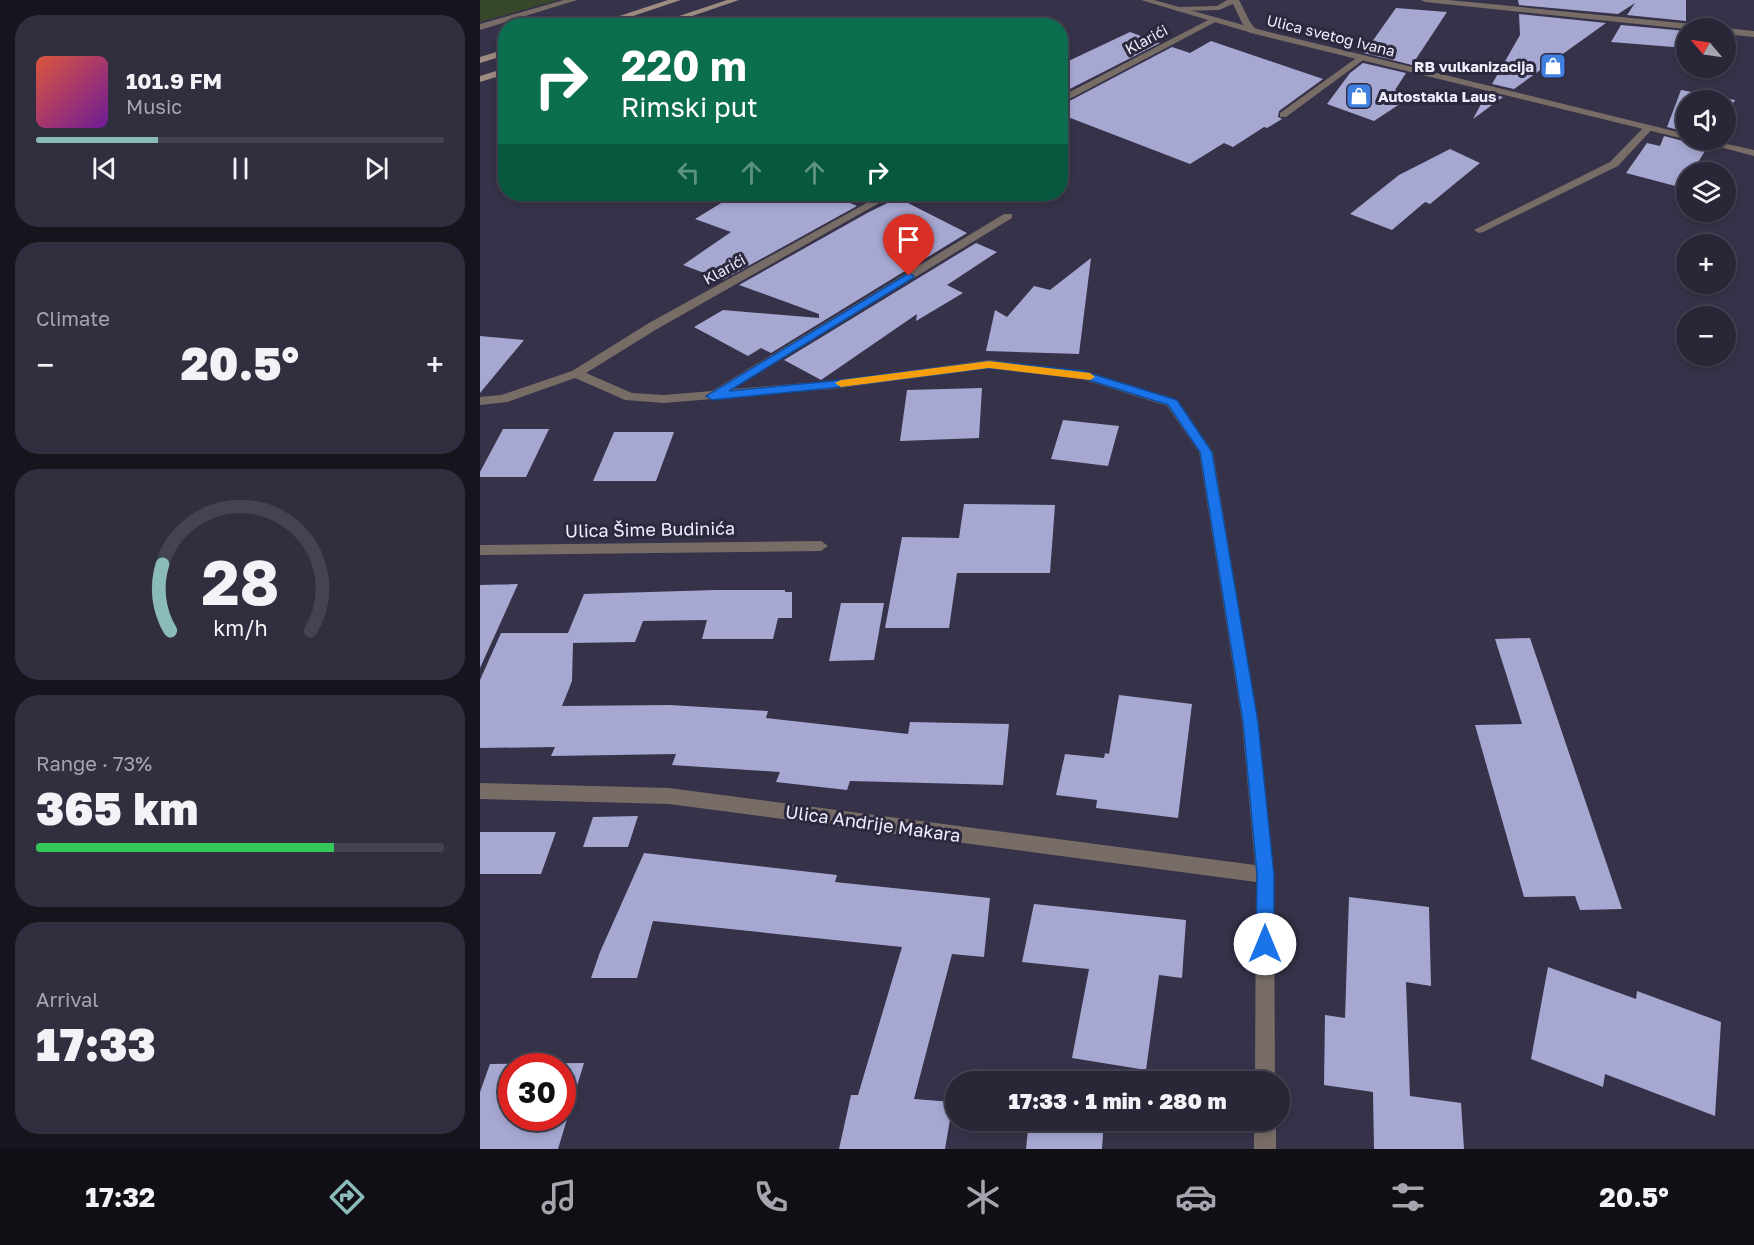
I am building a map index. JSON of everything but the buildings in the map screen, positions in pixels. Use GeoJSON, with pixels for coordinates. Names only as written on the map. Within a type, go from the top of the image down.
{"type":"FeatureCollection","features":[{"type":"Feature","properties":{"kind":"main road"},"geometry":{"type":"LineString","coordinates":[[619,18],[677,0]]}},
{"type":"Feature","properties":{"kind":"main road"},"geometry":{"type":"LineString","coordinates":[[678,18],[735,0]]}},
{"type":"Feature","properties":{"kind":"main road"},"geometry":{"type":"LineString","coordinates":[[480,60],[498,54]]}},
{"type":"Feature","properties":{"kind":"main road"},"geometry":{"type":"LineString","coordinates":[[480,79],[498,73]]}},
{"type":"Feature","properties":{"kind":"street"},"geometry":{"type":"LineString","coordinates":[[511,18],[573,0]]}},
{"type":"Feature","properties":{"kind":"street","name":"Ulica svetog Ivana"},"geometry":{"type":"LineString","coordinates":[[1145,0],[1253,31],[1676,134]]}},
{"type":"Feature","properties":{"kind":"street"},"geometry":{"type":"LineString","coordinates":[[1177,9],[1219,8],[1234,0],[1253,31]]}},
{"type":"Feature","properties":{"kind":"street"},"geometry":{"type":"LineString","coordinates":[[1425,0],[1676,25]]}},
{"type":"Feature","properties":{"kind":"street","name":"Klarići"},"geometry":{"type":"LineString","coordinates":[[1068,97],[1215,20]]}},
{"type":"Feature","properties":{"kind":"street"},"geometry":{"type":"LineString","coordinates":[[480,27],[498,22]]}},
{"type":"Feature","properties":{"kind":"street"},"geometry":{"type":"LineString","coordinates":[[1736,32],[1754,34]]}},
{"type":"Feature","properties":{"kind":"street"},"geometry":{"type":"LineString","coordinates":[[1282,115],[1362,58]]}},
{"type":"Feature","properties":{"kind":"street"},"geometry":{"type":"LineString","coordinates":[[1479,230],[1614,165],[1649,127]]}},
{"type":"Feature","properties":{"kind":"street"},"geometry":{"type":"LineString","coordinates":[[1736,149],[1754,153]]}},
{"type":"Feature","properties":{"kind":"street","name":"Klarići"},"geometry":{"type":"LineString","coordinates":[[480,401],[502,399],[576,374],[653,326],[877,201]]}},
{"type":"Feature","properties":{"kind":"street"},"geometry":{"type":"LineString","coordinates":[[712,396],[1008,216]]}},
{"type":"Feature","properties":{"kind":"street"},"geometry":{"type":"LineString","coordinates":[[576,374],[630,397],[664,399],[832,384],[989,364],[1083,375],[1172,403],[1206,452],[1250,722],[1265,875],[1265,1071]]}},
{"type":"Feature","properties":{"kind":"street","name":"Ulica Šime Budinića"},"geometry":{"type":"LineString","coordinates":[[480,550],[821,546]]}},
{"type":"Feature","properties":{"kind":"street","name":"Ulica Andrije Makara"},"geometry":{"type":"LineString","coordinates":[[480,791],[669,796],[1265,875]]}},
{"type":"Feature","properties":{"kind":"street"},"geometry":{"type":"LineString","coordinates":[[1265,1131],[1265,1149]]}},
{"type":"Feature","properties":{"kind":"green space"},"geometry":{"type":"Polygon","coordinates":[[[480,0],[558,0],[480,22],[480,0]]]}},
{"type":"Feature","properties":{"kind":"slow traffic"},"geometry":{"type":"LineString","coordinates":[[841,383],[989,364],[1090,377]]}},
{"type":"Feature","properties":{"kind":"place","name":"RB vulkanizacija"},"geometry":{"type":"Point","coordinates":[1553,66]}},
{"type":"Feature","properties":{"kind":"place","name":"Autostakla Laus"},"geometry":{"type":"Point","coordinates":[1359,96]}},
{"type":"Feature","properties":{"kind":"route"},"geometry":{"type":"LineString","coordinates":[[909,276],[712,396],[832,384],[989,364],[1083,375],[1172,403],[1206,452],[1250,722],[1265,875],[1265,944]]}}]}
